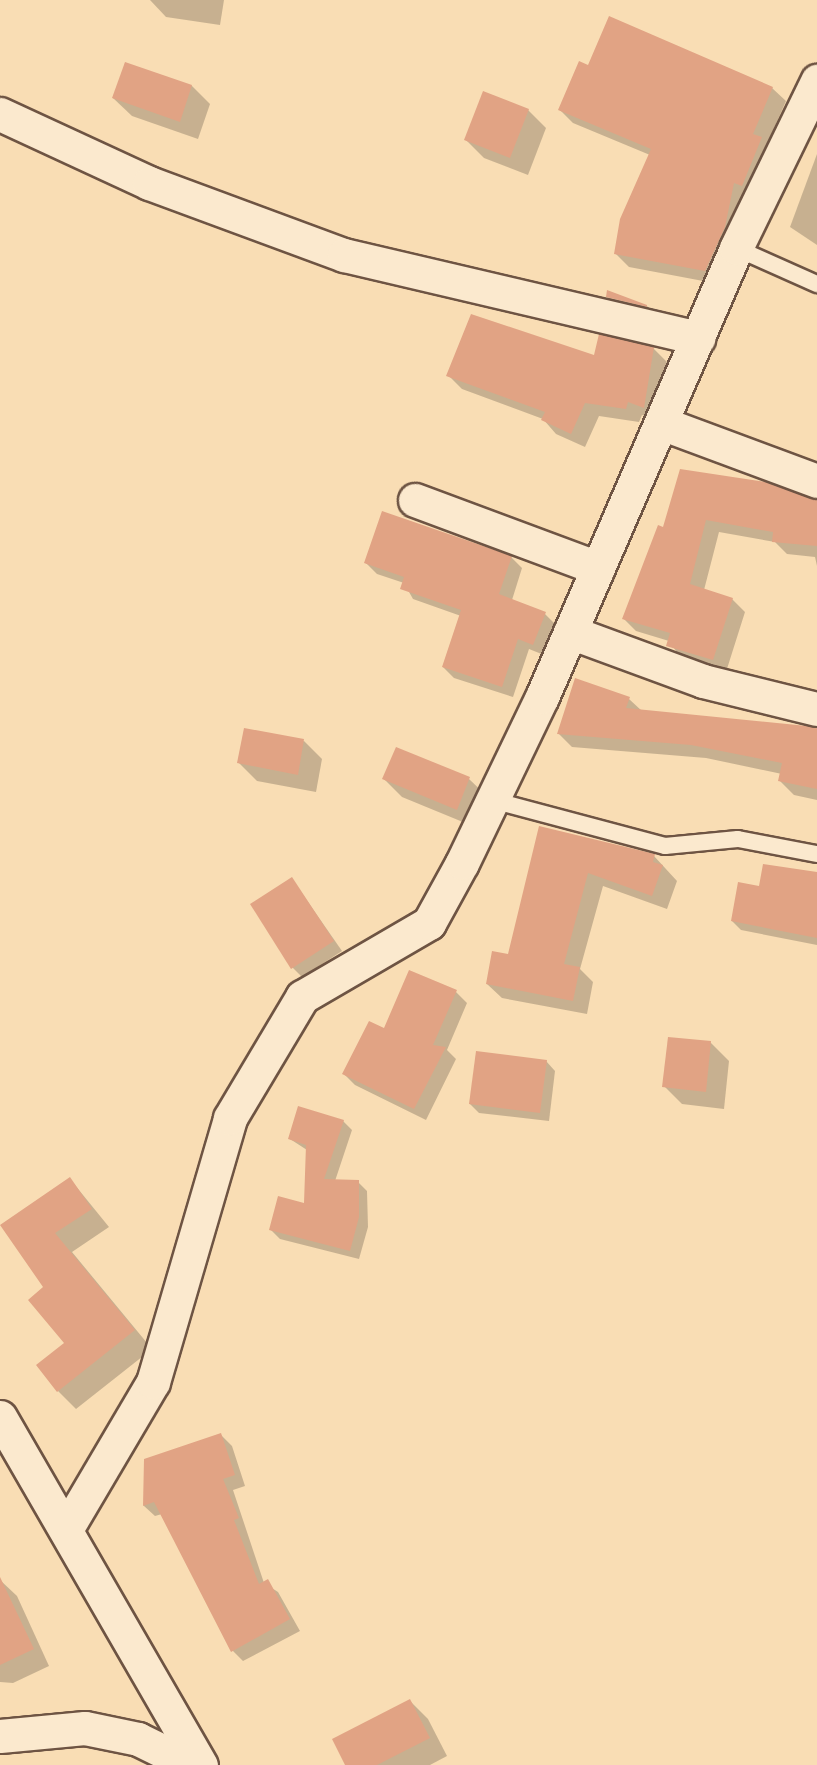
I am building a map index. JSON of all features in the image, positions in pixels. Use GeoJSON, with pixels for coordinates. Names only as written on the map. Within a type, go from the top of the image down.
{"type":"FeatureCollection","features":[{"type":"Feature","properties":{"kind":"street"},"geometry":{"type":"LineString","coordinates":[[67,1528],[153,1382],[236,1108],[302,997],[429,923],[492,800],[570,632],[736,248],[817,81]]}},
{"type":"Feature","properties":{"kind":"street"},"geometry":{"type":"LineString","coordinates":[[0,114],[149,183],[344,255],[698,338]]}},
{"type":"Feature","properties":{"kind":"street"},"geometry":{"type":"LineString","coordinates":[[661,423],[817,481]]}},
{"type":"Feature","properties":{"kind":"street"},"geometry":{"type":"LineString","coordinates":[[415,500],[598,568]]}},
{"type":"Feature","properties":{"kind":"street"},"geometry":{"type":"LineString","coordinates":[[570,632],[704,681],[817,709]]}},
{"type":"Feature","properties":{"kind":"street"},"geometry":{"type":"LineString","coordinates":[[0,1417],[67,1528],[201,1765]]}},
{"type":"Feature","properties":{"kind":"street"},"geometry":{"type":"LineString","coordinates":[[0,1736],[85,1728],[138,1739],[191,1765]]}},
{"type":"Feature","properties":{"kind":"lane"},"geometry":{"type":"LineString","coordinates":[[736,248],[817,284]]}},
{"type":"Feature","properties":{"kind":"lane"},"geometry":{"type":"LineString","coordinates":[[492,800],[665,846],[738,839],[817,854]]}},
{"type":"Feature","properties":{"kind":"building"},"geometry":{"type":"Polygon","coordinates":[[[609,16],[773,87],[753,134],[762,137],[742,186],[734,183],[725,227],[705,271],[614,254],[620,219],[651,149],[558,110],[579,61],[588,65],[609,16]]]}},
{"type":"Feature","properties":{"kind":"building"},"geometry":{"type":"Polygon","coordinates":[[[125,62],[192,85],[180,122],[112,98],[125,62]]]}},
{"type":"Feature","properties":{"kind":"building"},"geometry":{"type":"Polygon","coordinates":[[[483,91],[529,109],[510,158],[464,140],[483,91]]]}},
{"type":"Feature","properties":{"kind":"building"},"geometry":{"type":"Polygon","coordinates":[[[607,290],[647,305],[647,307],[606,297],[607,290]]]}},
{"type":"Feature","properties":{"kind":"building"},"geometry":{"type":"Polygon","coordinates":[[[471,314],[594,355],[599,334],[654,347],[644,408],[628,402],[626,409],[585,403],[571,434],[541,420],[545,412],[446,376],[471,314]]]}},
{"type":"Feature","properties":{"kind":"building"},"geometry":{"type":"Polygon","coordinates":[[[680,469],[766,482],[817,499],[817,546],[772,542],[773,532],[706,520],[690,584],[733,598],[713,660],[666,646],[670,633],[622,619],[658,525],[663,527],[680,469]]]}},
{"type":"Feature","properties":{"kind":"building"},"geometry":{"type":"Polygon","coordinates":[[[382,511],[512,556],[499,594],[546,612],[533,645],[518,639],[502,687],[442,667],[461,610],[400,589],[404,577],[364,563],[382,511]]]}},
{"type":"Feature","properties":{"kind":"building"},"geometry":{"type":"Polygon","coordinates":[[[575,678],[630,697],[626,708],[817,727],[817,789],[778,781],[782,763],[691,745],[557,734],[575,678]]]}},
{"type":"Feature","properties":{"kind":"building"},"geometry":{"type":"Polygon","coordinates":[[[244,728],[304,739],[298,775],[237,763],[244,728]]]}},
{"type":"Feature","properties":{"kind":"building"},"geometry":{"type":"Polygon","coordinates":[[[396,747],[470,777],[457,810],[382,779],[396,747]]]}},
{"type":"Feature","properties":{"kind":"building"},"geometry":{"type":"Polygon","coordinates":[[[539,826],[655,854],[653,862],[663,865],[652,896],[588,873],[564,964],[580,967],[573,1001],[486,984],[492,951],[508,954],[539,826]]]}},
{"type":"Feature","properties":{"kind":"building"},"geometry":{"type":"Polygon","coordinates":[[[763,864],[817,872],[817,938],[731,921],[738,882],[759,886],[763,864]]]}},
{"type":"Feature","properties":{"kind":"building"},"geometry":{"type":"Polygon","coordinates":[[[292,877],[334,941],[291,969],[250,904],[292,877]]]}},
{"type":"Feature","properties":{"kind":"building"},"geometry":{"type":"Polygon","coordinates":[[[409,970],[457,990],[433,1045],[446,1047],[414,1109],[342,1074],[369,1021],[384,1028],[409,970]]]}},
{"type":"Feature","properties":{"kind":"building"},"geometry":{"type":"Polygon","coordinates":[[[668,1037],[711,1041],[706,1092],[662,1087],[668,1037]]]}},
{"type":"Feature","properties":{"kind":"building"},"geometry":{"type":"Polygon","coordinates":[[[476,1051],[547,1060],[540,1113],[469,1104],[476,1051]]]}},
{"type":"Feature","properties":{"kind":"building"},"geometry":{"type":"Polygon","coordinates":[[[298,1106],[344,1120],[324,1179],[359,1180],[359,1217],[350,1251],[269,1230],[278,1196],[304,1203],[306,1145],[288,1139],[298,1106]]]}},
{"type":"Feature","properties":{"kind":"building"},"geometry":{"type":"Polygon","coordinates":[[[70,1177],[92,1209],[55,1233],[135,1330],[57,1392],[36,1365],[64,1343],[28,1300],[43,1287],[0,1225],[70,1177]]]}},
{"type":"Feature","properties":{"kind":"building"},"geometry":{"type":"Polygon","coordinates":[[[221,1433],[235,1475],[223,1479],[239,1518],[234,1520],[259,1584],[268,1579],[290,1619],[231,1652],[154,1502],[143,1506],[144,1459],[221,1433]]]}},
{"type":"Feature","properties":{"kind":"building"},"geometry":{"type":"Polygon","coordinates":[[[0,1577],[34,1649],[0,1665],[0,1577]]]}},
{"type":"Feature","properties":{"kind":"building"},"geometry":{"type":"Polygon","coordinates":[[[410,1699],[430,1738],[377,1765],[345,1765],[332,1739],[410,1699]]]}}]}
